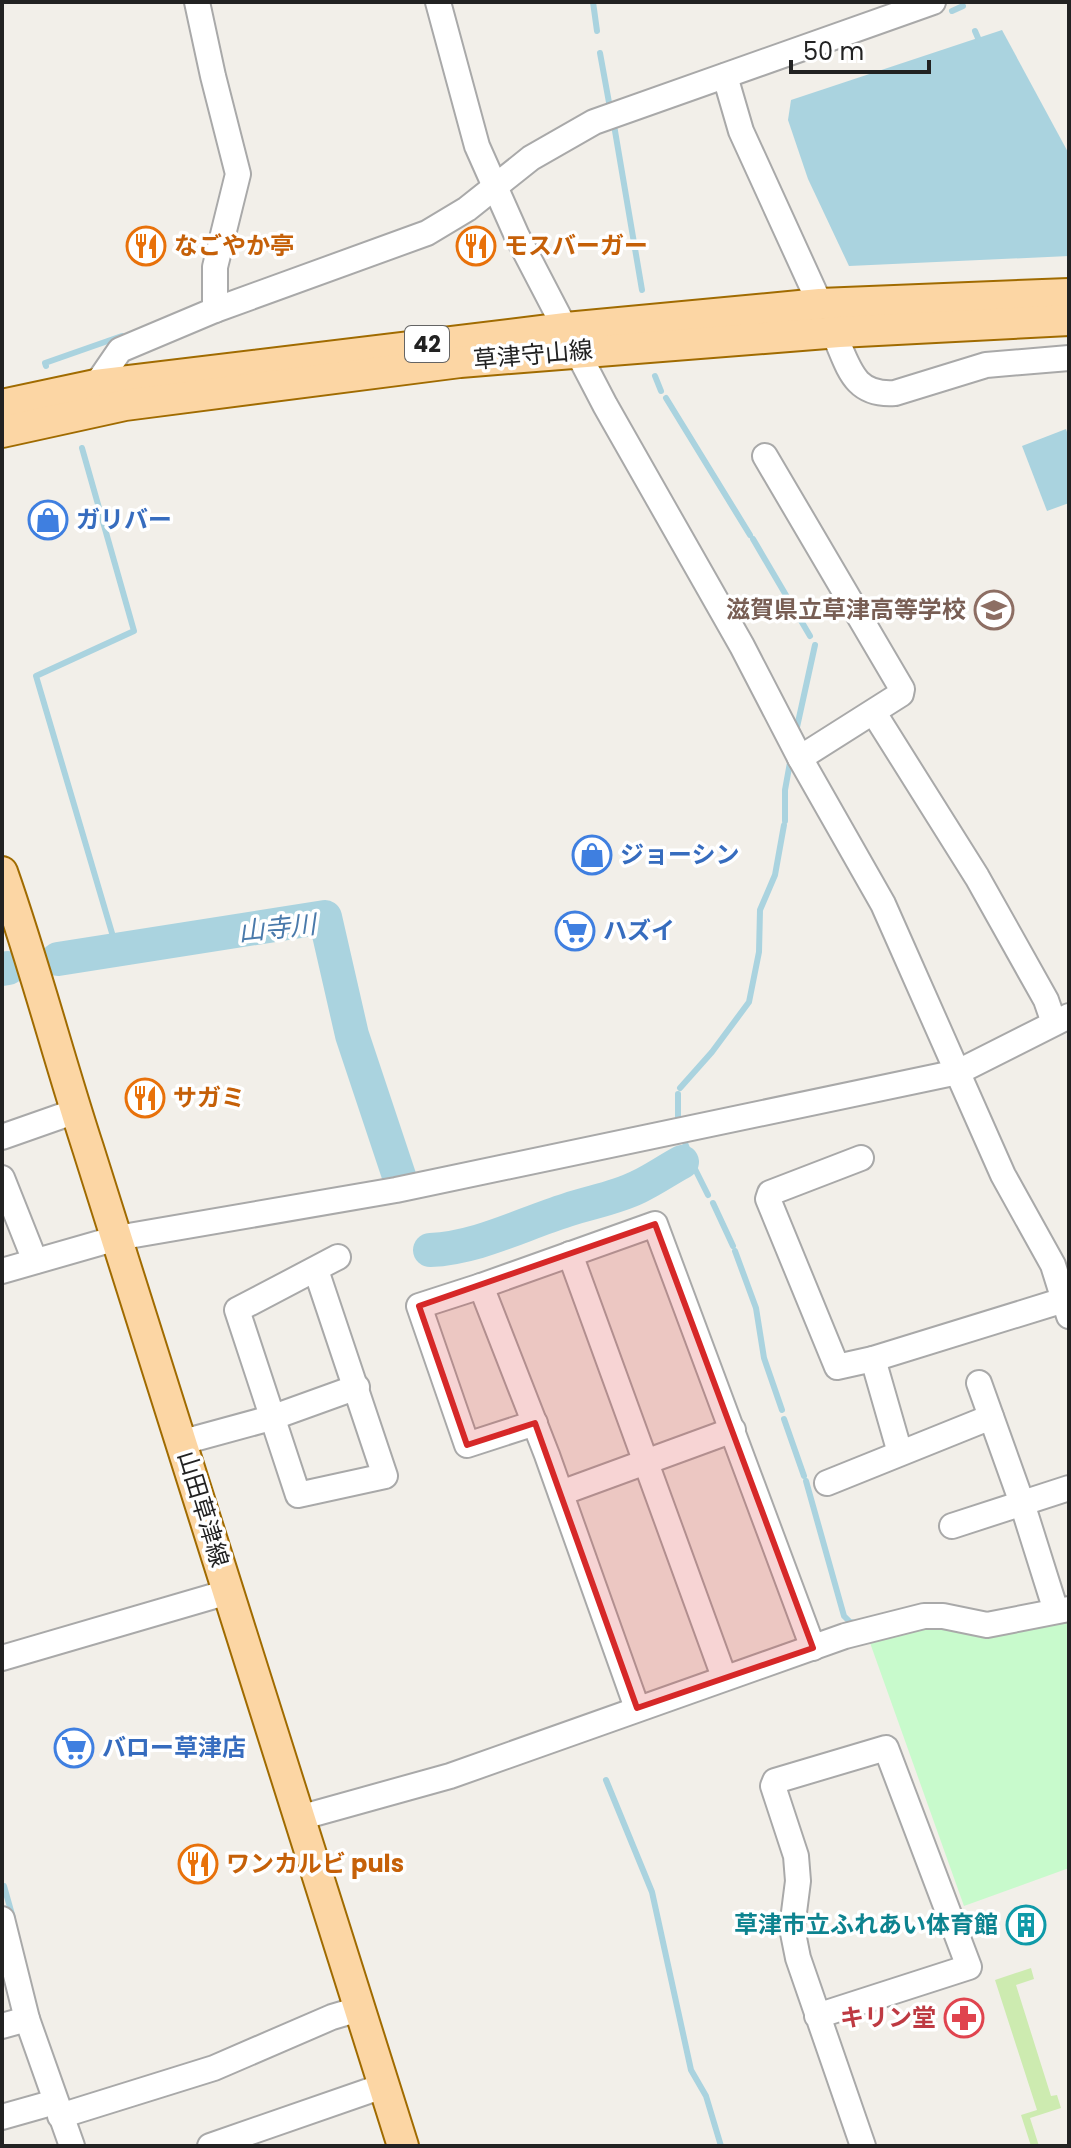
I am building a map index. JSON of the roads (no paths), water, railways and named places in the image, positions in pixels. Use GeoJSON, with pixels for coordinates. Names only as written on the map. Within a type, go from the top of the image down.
{"type":"FeatureCollection","features":[{"type":"Feature","properties":{"kind":"main road","name":"草津守山線"},"geometry":{"type":"LineString","coordinates":[[2,405],[96,385],[572,339],[820,304],[855,305],[1069,294]]}},
{"type":"Feature","properties":{"kind":"main road","name":"草津守山線"},"geometry":{"type":"LineString","coordinates":[[2,432],[125,405],[445,363],[572,339],[837,333],[1069,320]]}},
{"type":"Feature","properties":{"kind":"main road","name":"山田草津線"},"geometry":{"type":"LineString","coordinates":[[2,872],[13,938],[76,1111],[183,1442],[403,2146]]}},
{"type":"Feature","properties":{"kind":"street"},"geometry":{"type":"LineString","coordinates":[[197,2],[238,174],[215,267],[215,310]]}},
{"type":"Feature","properties":{"kind":"street"},"geometry":{"type":"LineString","coordinates":[[438,2],[477,146],[520,241],[605,405],[883,904],[1003,1175],[1061,1264],[1066,1308],[837,1367],[768,1199],[770,1193],[861,1158]]}},
{"type":"Feature","properties":{"kind":"street"},"geometry":{"type":"LineString","coordinates":[[96,385],[120,350],[215,310],[413,240],[467,209],[531,158],[594,122],[933,2]]}},
{"type":"Feature","properties":{"kind":"street"},"geometry":{"type":"LineString","coordinates":[[725,76],[741,131],[820,304]]}},
{"type":"Feature","properties":{"kind":"street"},"geometry":{"type":"LineString","coordinates":[[837,333],[860,385],[869,392],[879,394],[895,393],[986,365],[1069,358]]}},
{"type":"Feature","properties":{"kind":"street"},"geometry":{"type":"LineString","coordinates":[[765,456],[902,689],[901,694],[874,713],[800,758]]}},
{"type":"Feature","properties":{"kind":"street"},"geometry":{"type":"LineString","coordinates":[[2,1271],[117,1238],[396,1190],[958,1072],[1061,1020],[1046,1000],[977,877],[874,713]]}},
{"type":"Feature","properties":{"kind":"street"},"geometry":{"type":"LineString","coordinates":[[2,1137],[76,1111]]}},
{"type":"Feature","properties":{"kind":"street"},"geometry":{"type":"LineString","coordinates":[[2,1178],[35,1261]]}},
{"type":"Feature","properties":{"kind":"street"},"geometry":{"type":"LineString","coordinates":[[535,1423],[467,1445],[419,1306],[655,1224],[813,1648]]}},
{"type":"Feature","properties":{"kind":"street"},"geometry":{"type":"LineString","coordinates":[[570,1254],[724,1677]]}},
{"type":"Feature","properties":{"kind":"street"},"geometry":{"type":"LineString","coordinates":[[316,1270],[385,1476],[298,1495],[237,1310],[338,1257]]}},
{"type":"Feature","properties":{"kind":"street"},"geometry":{"type":"LineString","coordinates":[[481,1286],[561,1493],[637,1708]]}},
{"type":"Feature","properties":{"kind":"street"},"geometry":{"type":"LineString","coordinates":[[873,1359],[900,1453]]}},
{"type":"Feature","properties":{"kind":"street"},"geometry":{"type":"LineString","coordinates":[[299,1818],[450,1776],[845,1636],[924,1616],[943,1616],[987,1625],[1062,1610],[979,1383]]}},
{"type":"Feature","properties":{"kind":"street"},"geometry":{"type":"LineString","coordinates":[[183,1442],[271,1418],[357,1387]]}},
{"type":"Feature","properties":{"kind":"street"},"geometry":{"type":"LineString","coordinates":[[827,1483],[991,1417]]}},
{"type":"Feature","properties":{"kind":"street"},"geometry":{"type":"LineString","coordinates":[[561,1493],[733,1430]]}},
{"type":"Feature","properties":{"kind":"street"},"geometry":{"type":"LineString","coordinates":[[952,1526],[1069,1488]]}},
{"type":"Feature","properties":{"kind":"street"},"geometry":{"type":"LineString","coordinates":[[2,1658],[228,1592]]}},
{"type":"Feature","properties":{"kind":"street"},"geometry":{"type":"LineString","coordinates":[[817,2016],[969,1967],[886,1748],[775,1781],[773,1786],[796,1856],[798,1881],[792,1928],[798,1958],[817,2016],[863,2146]]}},
{"type":"Feature","properties":{"kind":"street"},"geometry":{"type":"LineString","coordinates":[[4,1931],[27,2019],[72,2146]]}},
{"type":"Feature","properties":{"kind":"street"},"geometry":{"type":"LineString","coordinates":[[2,2117],[58,2109],[214,2068],[332,2017],[359,2009]]}},
{"type":"Feature","properties":{"kind":"street"},"geometry":{"type":"LineString","coordinates":[[2,2026],[27,2019]]}},
{"type":"Feature","properties":{"kind":"street"},"geometry":{"type":"LineString","coordinates":[[210,2146],[383,2086]]}},
{"type":"Feature","properties":{"kind":"water"},"geometry":{"type":"Polygon","coordinates":[[[1002,30],[1069,154],[1069,256],[849,266],[808,179],[788,120],[791,100],[1002,30]]]}},
{"type":"Feature","properties":{"kind":"water"},"geometry":{"type":"Polygon","coordinates":[[[1066,429],[1069,438],[1069,503],[1047,511],[1022,446],[1066,429]]]}},
{"type":"Feature","properties":{"kind":"waterway"},"geometry":{"type":"LineString","coordinates":[[593,2],[597,31]]}},
{"type":"Feature","properties":{"kind":"waterway"},"geometry":{"type":"LineString","coordinates":[[952,11],[963,6]]}},
{"type":"Feature","properties":{"kind":"waterway"},"geometry":{"type":"LineString","coordinates":[[975,31],[978,38]]}},
{"type":"Feature","properties":{"kind":"waterway"},"geometry":{"type":"LineString","coordinates":[[600,53],[610,108]]}},
{"type":"Feature","properties":{"kind":"waterway"},"geometry":{"type":"LineString","coordinates":[[614,125],[642,290]]}},
{"type":"Feature","properties":{"kind":"waterway"},"geometry":{"type":"LineString","coordinates":[[46,366],[45,363],[122,336]]}},
{"type":"Feature","properties":{"kind":"waterway"},"geometry":{"type":"LineString","coordinates":[[655,376],[661,391]]}},
{"type":"Feature","properties":{"kind":"waterway"},"geometry":{"type":"LineString","coordinates":[[666,398],[750,535]]}},
{"type":"Feature","properties":{"kind":"waterway"},"geometry":{"type":"LineString","coordinates":[[82,448],[134,631],[36,676],[117,950]]}},
{"type":"Feature","properties":{"kind":"waterway"},"geometry":{"type":"LineString","coordinates":[[753,539],[810,636]]}},
{"type":"Feature","properties":{"kind":"waterway"},"geometry":{"type":"LineString","coordinates":[[797,727],[815,645]]}},
{"type":"Feature","properties":{"kind":"waterway"},"geometry":{"type":"LineString","coordinates":[[785,821],[785,790],[791,757]]}},
{"type":"Feature","properties":{"kind":"waterway"},"geometry":{"type":"LineString","coordinates":[[680,1088],[712,1052],[749,1002],[759,952],[760,910],[775,875],[784,825]]}},
{"type":"Feature","properties":{"kind":"waterway","name":"山寺川"},"geometry":{"type":"LineString","coordinates":[[58,959],[325,917],[352,1035],[400,1179]]}},
{"type":"Feature","properties":{"kind":"waterway","name":"山寺川"},"geometry":{"type":"LineString","coordinates":[[2,969],[8,968]]}},
{"type":"Feature","properties":{"kind":"waterway"},"geometry":{"type":"LineString","coordinates":[[678,1094],[678,1120]]}},
{"type":"Feature","properties":{"kind":"waterway"},"geometry":{"type":"LineString","coordinates":[[685,1143],[693,1164]]}},
{"type":"Feature","properties":{"kind":"waterway","name":"山寺川"},"geometry":{"type":"LineString","coordinates":[[430,1250],[483,1240],[621,1194],[682,1162]]}},
{"type":"Feature","properties":{"kind":"waterway"},"geometry":{"type":"LineString","coordinates":[[695,1169],[708,1195]]}},
{"type":"Feature","properties":{"kind":"waterway"},"geometry":{"type":"LineString","coordinates":[[713,1203],[733,1246]]}},
{"type":"Feature","properties":{"kind":"waterway"},"geometry":{"type":"LineString","coordinates":[[735,1251],[756,1308],[764,1358],[782,1410]]}},
{"type":"Feature","properties":{"kind":"waterway"},"geometry":{"type":"LineString","coordinates":[[784,1419],[804,1476]]}},
{"type":"Feature","properties":{"kind":"waterway"},"geometry":{"type":"LineString","coordinates":[[806,1481],[844,1616],[855,1623]]}},
{"type":"Feature","properties":{"kind":"waterway"},"geometry":{"type":"LineString","coordinates":[[606,1780],[652,1892],[691,2070],[706,2096],[721,2146]]}},
{"type":"Feature","properties":{"kind":"waterway"},"geometry":{"type":"LineString","coordinates":[[4,1886],[13,1918]]}},
{"type":"Feature","properties":{"kind":"place","name":"なごやか亭"},"geometry":{"type":"Point","coordinates":[146,246]}},
{"type":"Feature","properties":{"kind":"place","name":"モスバーガー"},"geometry":{"type":"Point","coordinates":[476,246]}},
{"type":"Feature","properties":{"kind":"place","name":"ガリバー"},"geometry":{"type":"Point","coordinates":[48,520]}},
{"type":"Feature","properties":{"kind":"place","name":"滋賀県立草津高等学校"},"geometry":{"type":"Point","coordinates":[994,610]}},
{"type":"Feature","properties":{"kind":"place","name":"ジョーシン"},"geometry":{"type":"Point","coordinates":[592,855]}},
{"type":"Feature","properties":{"kind":"place","name":"ハズイ"},"geometry":{"type":"Point","coordinates":[575,931]}},
{"type":"Feature","properties":{"kind":"place","name":"サガミ"},"geometry":{"type":"Point","coordinates":[145,1098]}},
{"type":"Feature","properties":{"kind":"place","name":"バロー草津店"},"geometry":{"type":"Point","coordinates":[74,1748]}},
{"type":"Feature","properties":{"kind":"place","name":"ワンカルビ puls"},"geometry":{"type":"Point","coordinates":[198,1864]}},
{"type":"Feature","properties":{"kind":"place","name":"草津市立ふれあい体育館"},"geometry":{"type":"Point","coordinates":[1026,1925]}},
{"type":"Feature","properties":{"kind":"place","name":"キリン堂"},"geometry":{"type":"Point","coordinates":[964,2018]}}]}
